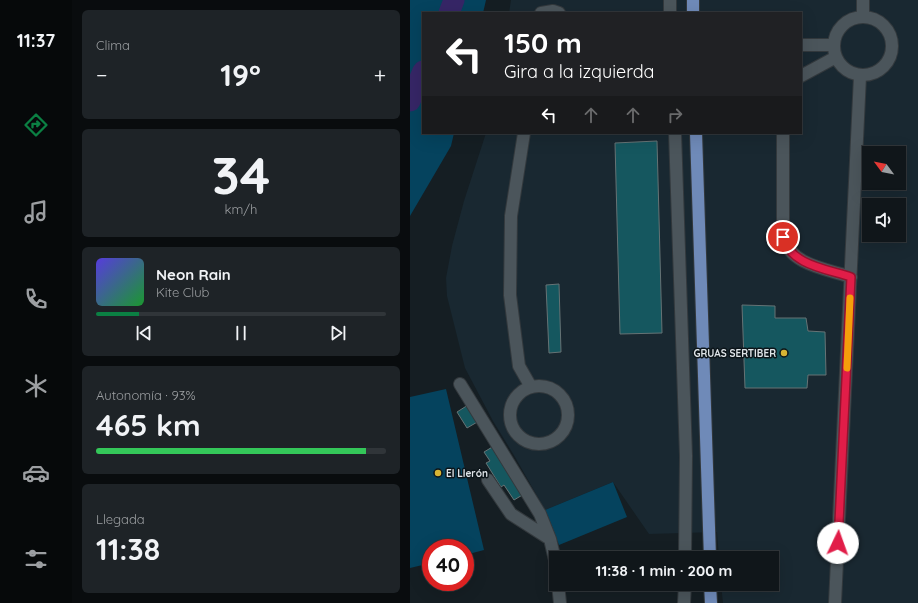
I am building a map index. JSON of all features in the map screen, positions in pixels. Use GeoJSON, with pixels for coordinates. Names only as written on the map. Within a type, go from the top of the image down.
{"type":"FeatureCollection","features":[{"type":"Feature","properties":{"kind":"main road"},"geometry":{"type":"LineString","coordinates":[[693,0],[693,12]]}},
{"type":"Feature","properties":{"kind":"main road"},"geometry":{"type":"LineString","coordinates":[[696,134],[709,551]]}},
{"type":"Feature","properties":{"kind":"main road"},"geometry":{"type":"LineString","coordinates":[[710,591],[711,603]]}},
{"type":"Feature","properties":{"kind":"street"},"geometry":{"type":"LineString","coordinates":[[670,0],[670,12]]}},
{"type":"Feature","properties":{"kind":"street"},"geometry":{"type":"LineString","coordinates":[[863,0],[863,17]]}},
{"type":"Feature","properties":{"kind":"street"},"geometry":{"type":"LineString","coordinates":[[544,12],[556,8]]}},
{"type":"Feature","properties":{"kind":"street"},"geometry":{"type":"LineString","coordinates":[[863,17],[872,18],[881,23],[889,34],[892,43],[891,53],[887,62],[880,70],[872,74],[860,76],[848,72],[840,65],[835,51],[837,34],[842,26],[853,19],[863,17]]}},
{"type":"Feature","properties":{"kind":"street"},"geometry":{"type":"LineString","coordinates":[[802,45],[835,51]]}},
{"type":"Feature","properties":{"kind":"street"},"geometry":{"type":"LineString","coordinates":[[802,75],[835,51]]}},
{"type":"Feature","properties":{"kind":"street"},"geometry":{"type":"LineString","coordinates":[[835,603],[860,76]]}},
{"type":"Feature","properties":{"kind":"street"},"geometry":{"type":"LineString","coordinates":[[524,134],[511,216],[510,295],[519,366],[531,387]]}},
{"type":"Feature","properties":{"kind":"street"},"geometry":{"type":"LineString","coordinates":[[675,134],[686,456],[685,551]]}},
{"type":"Feature","properties":{"kind":"street"},"geometry":{"type":"LineString","coordinates":[[784,134],[783,237],[785,245],[794,255],[809,263],[851,277]]}},
{"type":"Feature","properties":{"kind":"street"},"geometry":{"type":"LineString","coordinates":[[460,384],[540,514],[550,539],[553,551]]}},
{"type":"Feature","properties":{"kind":"street"},"geometry":{"type":"LineString","coordinates":[[541,385],[557,392],[565,400],[570,411],[563,432],[550,442],[535,444],[524,441],[515,433],[511,424],[510,412],[513,402],[520,392],[531,387],[541,385]]}},
{"type":"Feature","properties":{"kind":"street"},"geometry":{"type":"LineString","coordinates":[[488,480],[511,514],[550,539]]}},
{"type":"Feature","properties":{"kind":"street"},"geometry":{"type":"LineString","coordinates":[[559,591],[560,603]]}},
{"type":"Feature","properties":{"kind":"street"},"geometry":{"type":"LineString","coordinates":[[684,591],[684,603]]}},
{"type":"Feature","properties":{"kind":"street"},"geometry":{"type":"LineString","coordinates":[[715,591],[716,603]]}},
{"type":"Feature","properties":{"kind":"shaded area"},"geometry":{"type":"Polygon","coordinates":[[[410,0],[486,0],[483,12],[422,12],[422,134],[454,134],[451,146],[410,216],[410,0]]]}},
{"type":"Feature","properties":{"kind":"shaded area"},"geometry":{"type":"Polygon","coordinates":[[[511,0],[918,0],[918,603],[723,603],[722,591],[779,591],[779,551],[718,551],[717,532],[649,534],[613,482],[545,510],[493,421],[465,368],[447,296],[446,278],[452,246],[464,201],[486,134],[802,134],[802,12],[509,12],[511,0]]]}},
{"type":"Feature","properties":{"kind":"shaded area","name":"El Llerón"},"geometry":{"type":"Polygon","coordinates":[[[446,389],[484,550],[474,553],[474,539],[422,539],[422,565],[410,568],[410,397],[446,389]]]}},
{"type":"Feature","properties":{"kind":"shaded area"},"geometry":{"type":"Polygon","coordinates":[[[613,482],[627,517],[559,545],[545,510],[613,482]]]}},
{"type":"Feature","properties":{"kind":"building"},"geometry":{"type":"Polygon","coordinates":[[[657,141],[662,333],[620,334],[615,143],[657,141]]]}},
{"type":"Feature","properties":{"kind":"building"},"geometry":{"type":"Polygon","coordinates":[[[559,284],[561,352],[549,353],[546,285],[559,284]]]}},
{"type":"Feature","properties":{"kind":"building","name":"GRUAS SERTIBER"},"geometry":{"type":"Polygon","coordinates":[[[742,305],[775,306],[775,318],[806,318],[808,331],[825,332],[826,375],[808,375],[807,388],[745,388],[742,305]]]}},
{"type":"Feature","properties":{"kind":"building"},"geometry":{"type":"Polygon","coordinates":[[[468,405],[479,421],[467,428],[457,412],[468,405]]]}},
{"type":"Feature","properties":{"kind":"building"},"geometry":{"type":"Polygon","coordinates":[[[494,446],[524,494],[514,500],[504,485],[501,487],[486,463],[490,461],[484,452],[494,446]]]}},
{"type":"Feature","properties":{"kind":"waterway"},"geometry":{"type":"LineString","coordinates":[[449,12],[454,0]]}},
{"type":"Feature","properties":{"kind":"waterway"},"geometry":{"type":"LineString","coordinates":[[410,101],[422,73]]}},
{"type":"Feature","properties":{"kind":"slow traffic"},"geometry":{"type":"LineString","coordinates":[[847,368],[850,298]]}},
{"type":"Feature","properties":{"kind":"place","name":"GRUAS SERTIBER"},"geometry":{"type":"Point","coordinates":[784,353]}},
{"type":"Feature","properties":{"kind":"place","name":"El Llerón"},"geometry":{"type":"Point","coordinates":[438,473]}},
{"type":"Feature","properties":{"kind":"route"},"geometry":{"type":"LineString","coordinates":[[783,237],[785,245],[790,252],[798,258],[851,277],[838,543]]}}]}
